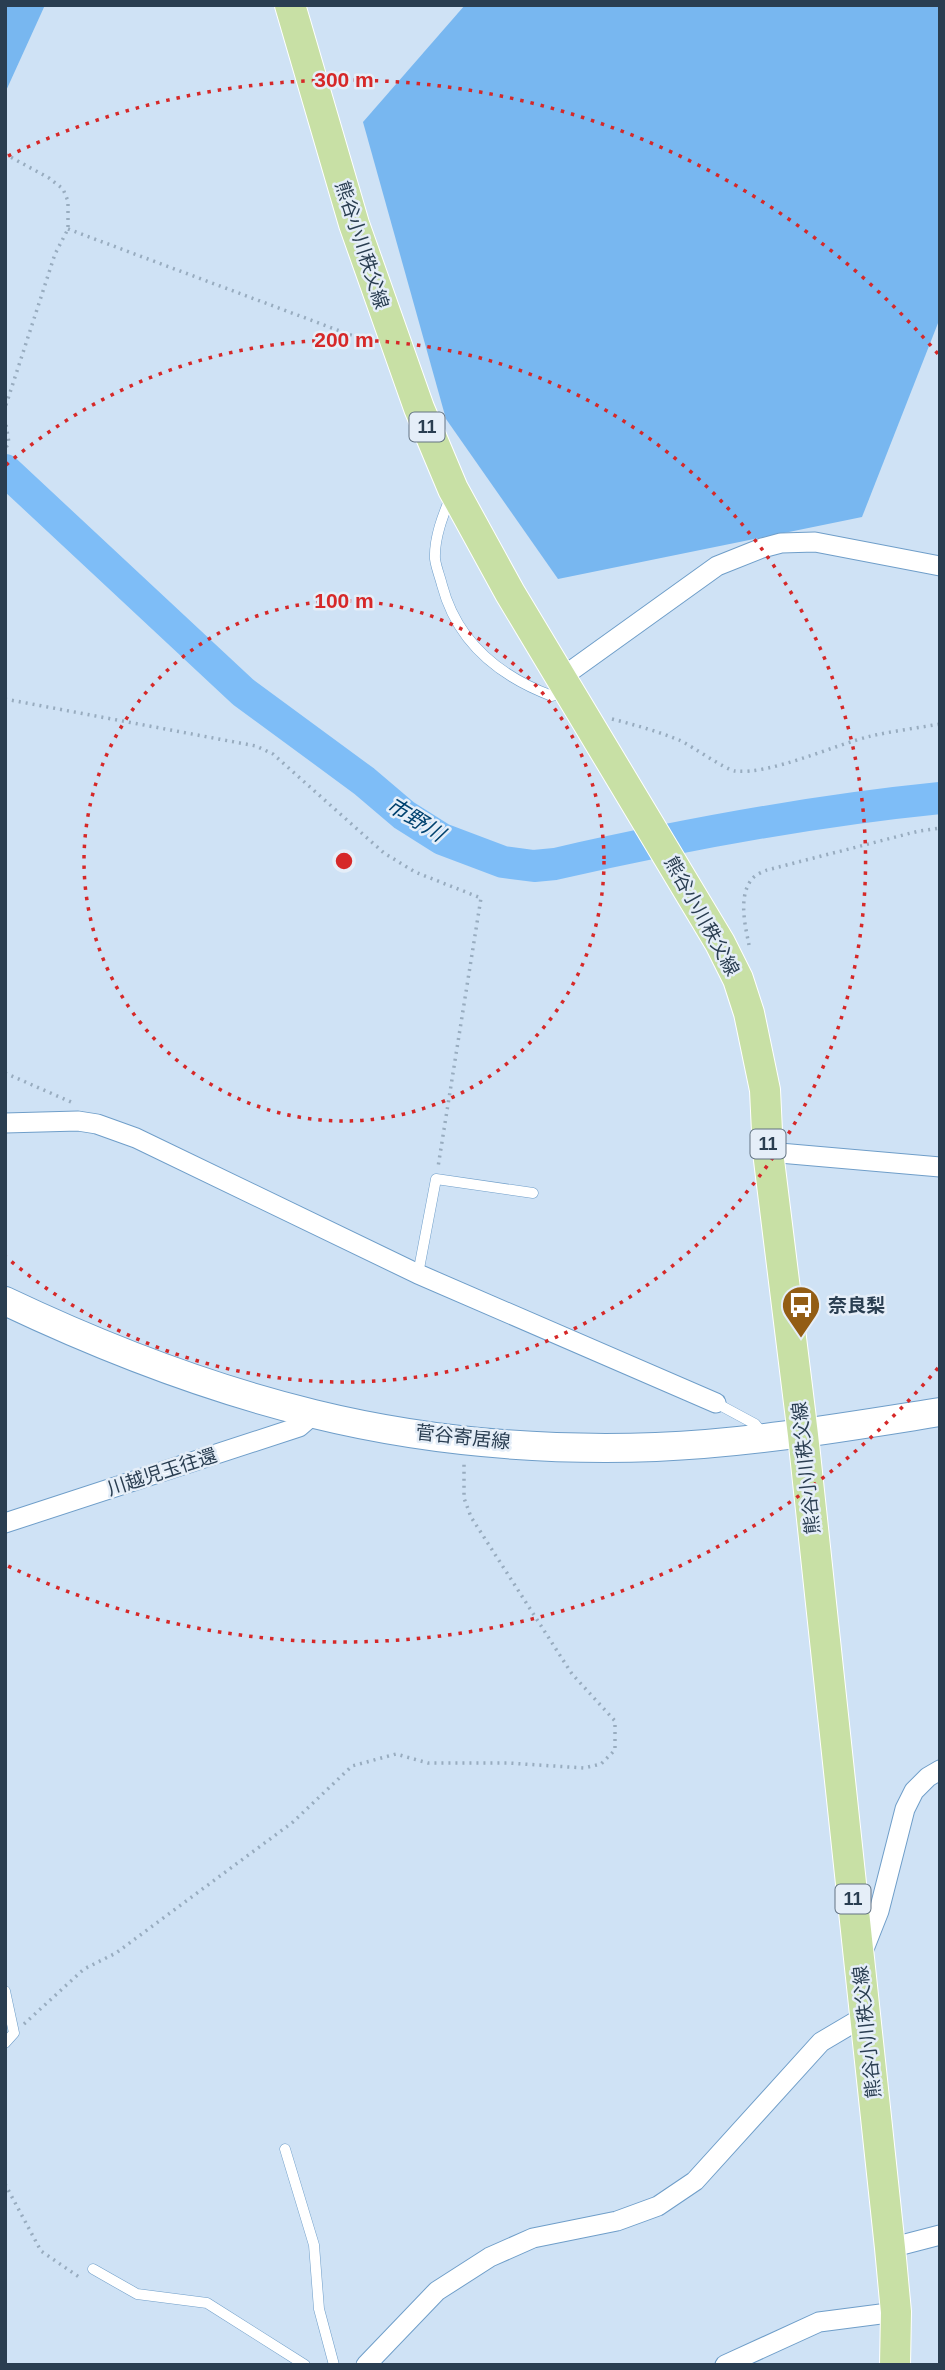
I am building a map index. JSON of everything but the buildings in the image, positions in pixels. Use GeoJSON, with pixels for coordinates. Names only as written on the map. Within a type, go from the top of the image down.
{"type":"FeatureCollection","features":[{"type":"Feature","properties":{"kind":"main road","name":"熊谷小川秩父線"},"geometry":{"type":"LineString","coordinates":[[290,5],[354,225],[395,343],[453,489],[510,593],[720,943],[738,979],[749,1013],[765,1090],[768,1152],[803,1434],[890,2248],[896,2312],[895,2365]]}},
{"type":"Feature","properties":{"kind":"main road","name":"菅谷寄居線"},"geometry":{"type":"LineString","coordinates":[[5,1301],[58,1326],[188,1377],[314,1414],[387,1429],[464,1439],[604,1448],[670,1446],[803,1434],[940,1412]]}},
{"type":"Feature","properties":{"kind":"street"},"geometry":{"type":"LineString","coordinates":[[570,694],[717,566],[741,555],[781,543],[815,542],[940,566]]}},
{"type":"Feature","properties":{"kind":"street"},"geometry":{"type":"LineString","coordinates":[[5,1123],[78,1121],[117,1130],[418,1274],[716,1402]]}},
{"type":"Feature","properties":{"kind":"street"},"geometry":{"type":"LineString","coordinates":[[768,1152],[940,1167]]}},
{"type":"Feature","properties":{"kind":"street","name":"川越児玉往還"},"geometry":{"type":"LineString","coordinates":[[5,1523],[299,1427],[314,1414]]}},
{"type":"Feature","properties":{"kind":"street"},"geometry":{"type":"LineString","coordinates":[[859,1961],[879,1912],[905,1808],[914,1791],[940,1770]]}},
{"type":"Feature","properties":{"kind":"street"},"geometry":{"type":"LineString","coordinates":[[366,2365],[437,2291],[490,2257],[533,2238],[617,2221],[658,2206],[695,2181],[821,2042],[865,2016]]}},
{"type":"Feature","properties":{"kind":"street"},"geometry":{"type":"LineString","coordinates":[[890,2248],[940,2235]]}},
{"type":"Feature","properties":{"kind":"street"},"geometry":{"type":"LineString","coordinates":[[725,2365],[819,2322],[896,2312]]}},
{"type":"Feature","properties":{"kind":"lane"},"geometry":{"type":"LineString","coordinates":[[453,489],[441,522],[435,559],[446,599],[464,636],[506,674],[552,696],[570,694]]}},
{"type":"Feature","properties":{"kind":"lane"},"geometry":{"type":"LineString","coordinates":[[418,1274],[436,1179],[533,1194]]}},
{"type":"Feature","properties":{"kind":"lane"},"geometry":{"type":"LineString","coordinates":[[716,1402],[755,1424],[766,1438]]}},
{"type":"Feature","properties":{"kind":"lane"},"geometry":{"type":"LineString","coordinates":[[5,1991],[14,2033],[5,2043]]}},
{"type":"Feature","properties":{"kind":"lane"},"geometry":{"type":"LineString","coordinates":[[285,2149],[314,2245],[319,2309],[334,2365]]}},
{"type":"Feature","properties":{"kind":"lane"},"geometry":{"type":"LineString","coordinates":[[93,2269],[137,2294],[207,2303],[305,2365]]}},
{"type":"Feature","properties":{"kind":"path"},"geometry":{"type":"LineString","coordinates":[[5,154],[49,178],[63,189],[68,201],[68,229],[55,254],[5,408]]}},
{"type":"Feature","properties":{"kind":"path"},"geometry":{"type":"LineString","coordinates":[[68,229],[366,342],[395,343]]}},
{"type":"Feature","properties":{"kind":"path"},"geometry":{"type":"LineString","coordinates":[[5,418],[9,443],[5,449]]}},
{"type":"Feature","properties":{"kind":"path"},"geometry":{"type":"LineString","coordinates":[[570,694],[678,740],[706,753],[728,769],[738,771],[771,766],[871,736],[940,724]]}},
{"type":"Feature","properties":{"kind":"path"},"geometry":{"type":"LineString","coordinates":[[5,699],[256,746],[272,754],[384,853],[415,872],[481,898],[436,1179]]}},
{"type":"Feature","properties":{"kind":"path"},"geometry":{"type":"LineString","coordinates":[[750,954],[744,919],[745,893],[753,878],[767,870],[940,828]]}},
{"type":"Feature","properties":{"kind":"path"},"geometry":{"type":"LineString","coordinates":[[5,1073],[74,1103]]}},
{"type":"Feature","properties":{"kind":"path"},"geometry":{"type":"LineString","coordinates":[[14,2033],[84,1969],[116,1953],[292,1822],[352,1766],[396,1754],[428,1763],[508,1763],[584,1768],[601,1764],[615,1750],[615,1721],[572,1674],[471,1517],[464,1498],[464,1439]]}},
{"type":"Feature","properties":{"kind":"path"},"geometry":{"type":"LineString","coordinates":[[5,2184],[41,2251],[79,2277],[93,2269]]}},
{"type":"Feature","properties":{"kind":"shaded area"},"geometry":{"type":"Polygon","coordinates":[[[5,5],[45,5],[5,93],[5,5]]]}},
{"type":"Feature","properties":{"kind":"shaded area"},"geometry":{"type":"Polygon","coordinates":[[[465,5],[940,5],[940,318],[862,517],[558,579],[446,419],[363,122],[465,5]]]}},
{"type":"Feature","properties":{"kind":"waterway","name":"市野川"},"geometry":{"type":"LineString","coordinates":[[5,470],[243,692],[364,781],[404,815],[442,839],[503,862],[534,866],[555,864],[746,825],[940,798]]}},
{"type":"Feature","properties":{"kind":"place","name":"奈良梨"},"geometry":{"type":"Point","coordinates":[801,1339]}}]}
